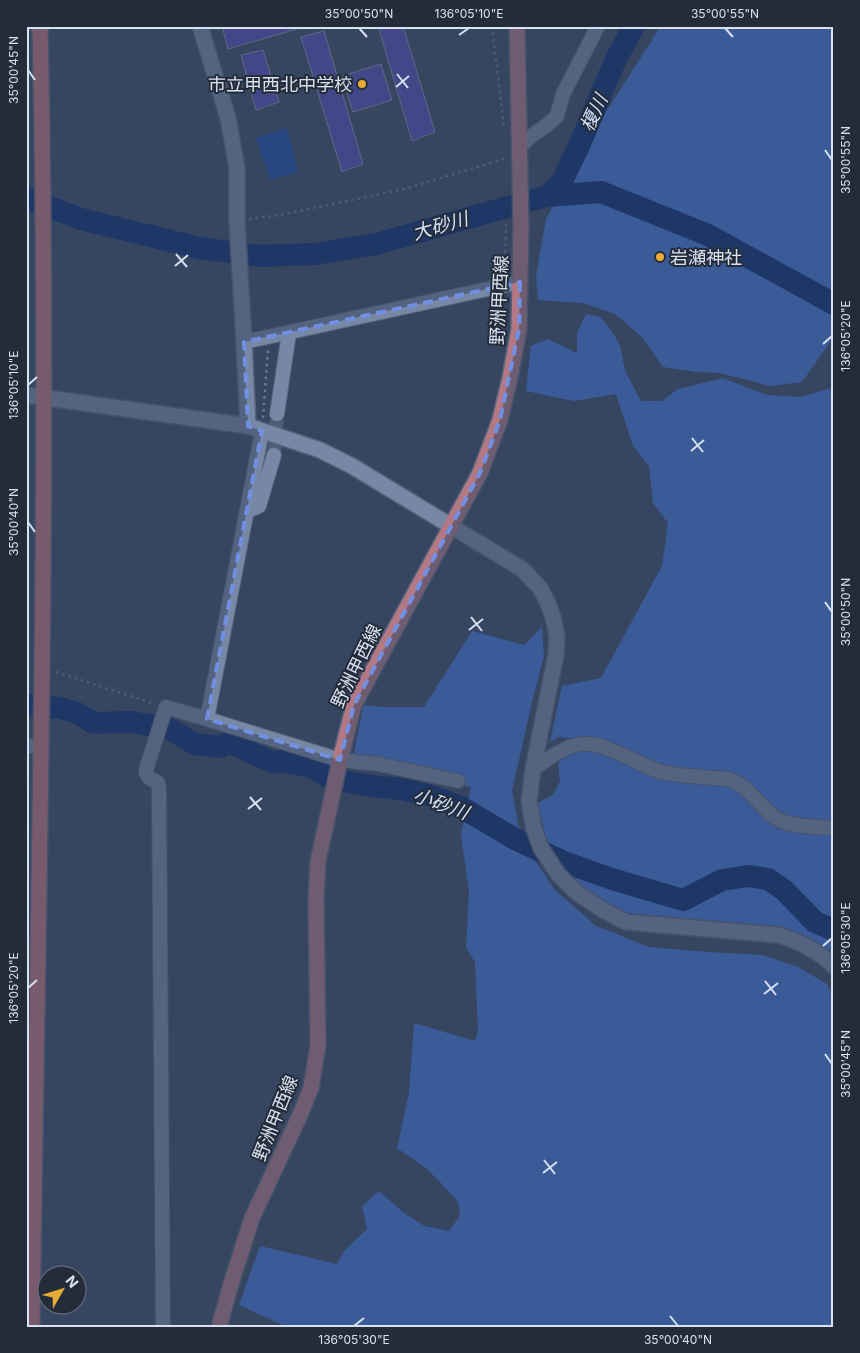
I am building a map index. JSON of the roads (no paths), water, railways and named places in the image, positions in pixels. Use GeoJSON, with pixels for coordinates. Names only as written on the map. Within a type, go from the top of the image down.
{"type":"FeatureCollection","features":[{"type":"Feature","properties":{"kind":"highway"},"geometry":{"type":"LineString","coordinates":[[32,1327],[34,746],[42,718],[49,672],[40,26]]}},
{"type":"Feature","properties":{"kind":"main road","name":"野洲甲西線"},"geometry":{"type":"LineString","coordinates":[[219,1327],[252,1218],[311,1088],[318,1045],[316,900],[318,861],[354,705],[480,473],[500,420],[510,378],[519,329],[520,282],[520,227],[513,168],[519,147],[517,26]]}},
{"type":"Feature","properties":{"kind":"street"},"geometry":{"type":"LineString","coordinates":[[200,26],[228,118],[237,168],[237,221],[244,342],[255,428],[246,511],[207,719]]}},
{"type":"Feature","properties":{"kind":"street"},"geometry":{"type":"LineString","coordinates":[[519,147],[557,116],[563,94],[598,26]]}},
{"type":"Feature","properties":{"kind":"street"},"geometry":{"type":"LineString","coordinates":[[244,342],[520,282]]}},
{"type":"Feature","properties":{"kind":"street"},"geometry":{"type":"LineString","coordinates":[[276,414],[289,333]]}},
{"type":"Feature","properties":{"kind":"street"},"geometry":{"type":"LineString","coordinates":[[26,395],[255,428],[320,450],[352,466],[522,569],[540,588],[553,617],[557,636],[556,655],[533,769],[529,801],[534,829],[541,848],[558,874],[576,892],[603,910],[626,922],[778,935],[809,947],[826,958],[834,966]]}},
{"type":"Feature","properties":{"kind":"street"},"geometry":{"type":"LineString","coordinates":[[246,511],[259,506],[274,455]]}},
{"type":"Feature","properties":{"kind":"street"},"geometry":{"type":"LineString","coordinates":[[164,1327],[160,788],[146,773],[164,714],[207,719],[340,760],[378,764],[458,781]]}},
{"type":"Feature","properties":{"kind":"street"},"geometry":{"type":"LineString","coordinates":[[533,769],[572,746],[581,744],[594,745],[619,753],[660,772],[673,775],[729,779],[741,785],[776,818],[795,824],[834,828]]}},
{"type":"Feature","properties":{"kind":"waterway","name":"榎川"},"geometry":{"type":"LineString","coordinates":[[547,196],[561,183],[616,59],[634,26]]}},
{"type":"Feature","properties":{"kind":"waterway","name":"大砂川"},"geometry":{"type":"LineString","coordinates":[[26,198],[81,219],[199,248],[260,256],[315,254],[376,244],[547,196],[601,192],[708,235],[834,304]]}},
{"type":"Feature","properties":{"kind":"waterway","name":"小砂川"},"geometry":{"type":"LineString","coordinates":[[26,705],[60,708],[77,713],[93,723],[131,722],[170,729],[195,744],[220,747],[225,744],[232,744],[275,763],[281,761],[314,768],[331,779],[401,789],[428,795],[459,806],[515,839],[564,862],[612,879],[683,900],[722,880],[748,876],[768,879],[784,890],[815,922],[834,930]]}},
{"type":"Feature","properties":{"kind":"tunnel"},"geometry":{"type":"LineString","coordinates":[[274,455],[277,414]]}},
{"type":"Feature","properties":{"kind":"place","name":"市立甲西北中学校"},"geometry":{"type":"Point","coordinates":[362,84]}},
{"type":"Feature","properties":{"kind":"place","name":"岩瀬神社"},"geometry":{"type":"Point","coordinates":[660,257]}}]}
